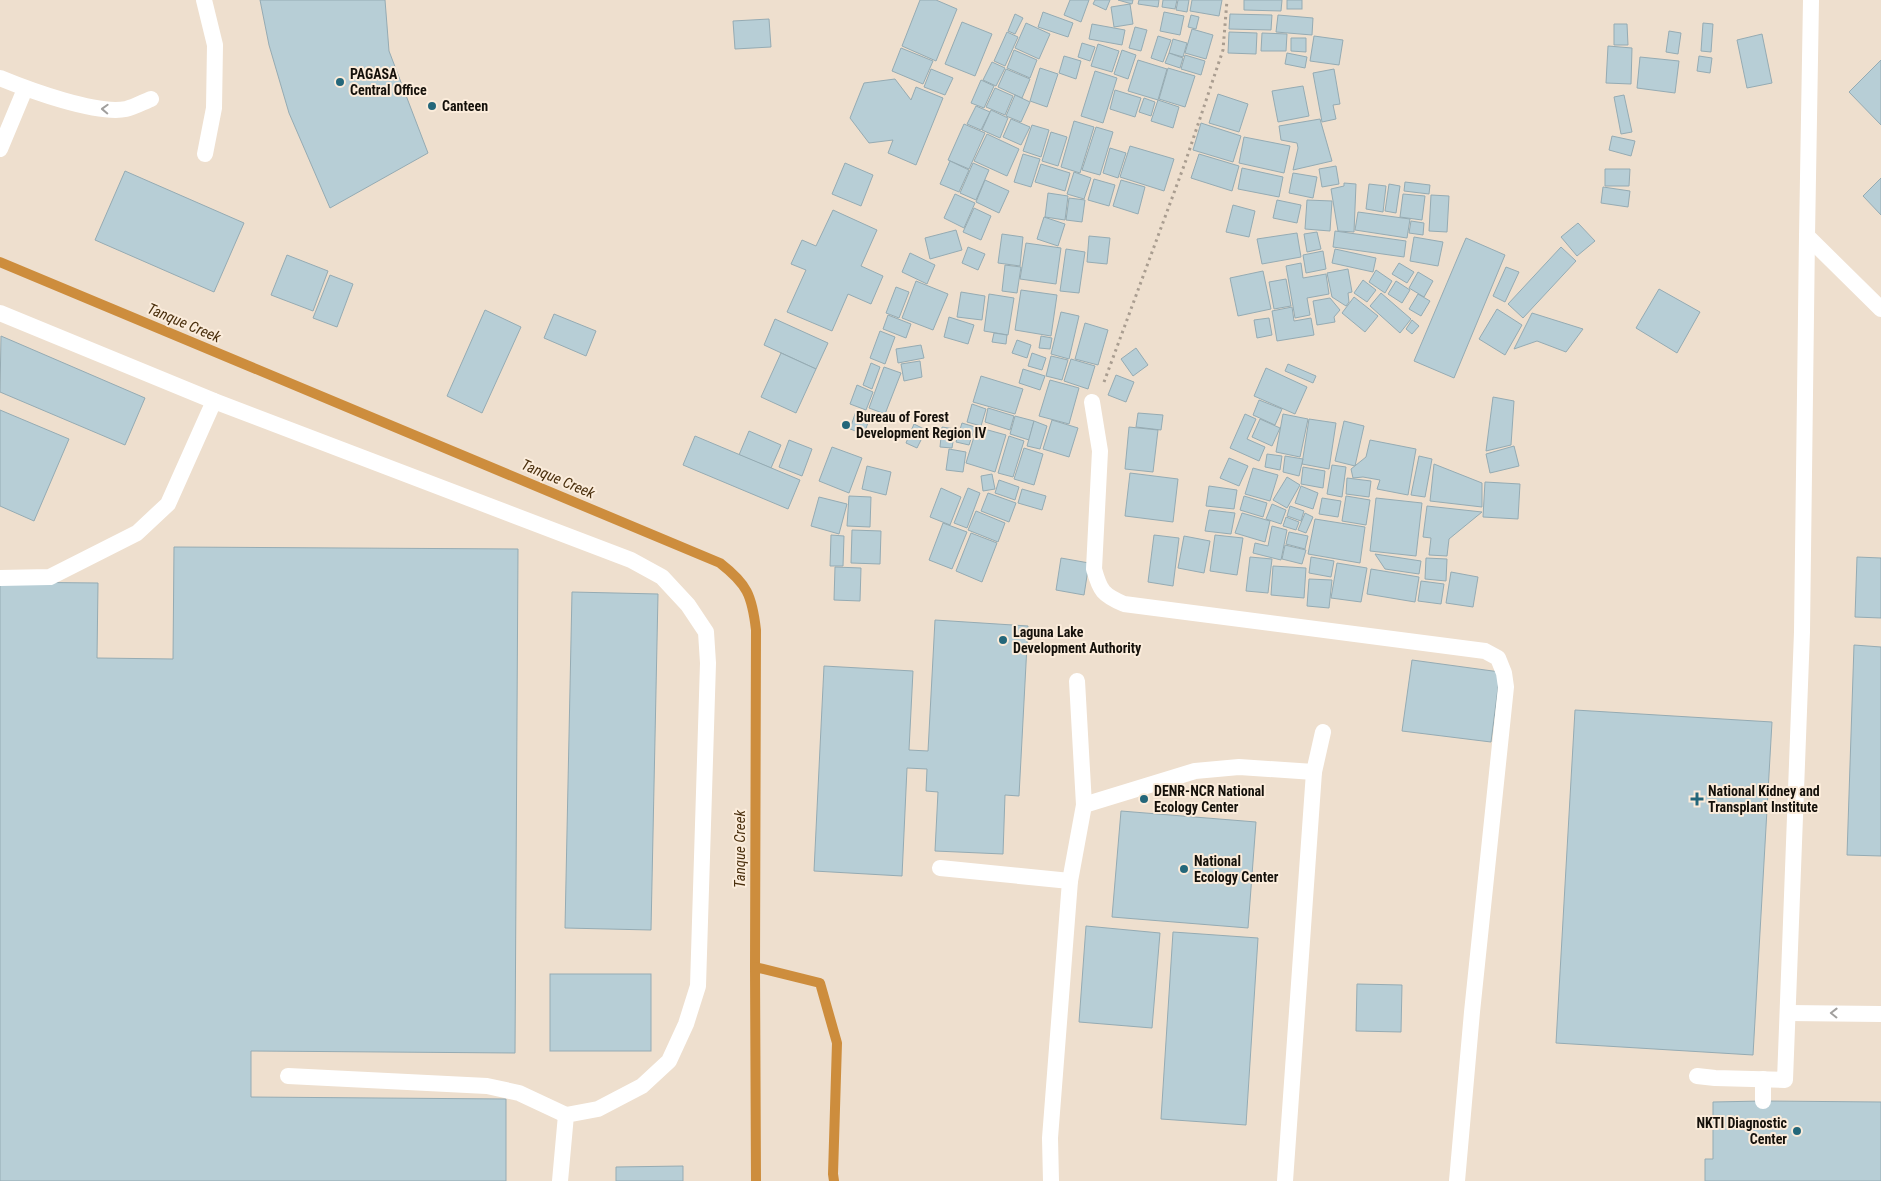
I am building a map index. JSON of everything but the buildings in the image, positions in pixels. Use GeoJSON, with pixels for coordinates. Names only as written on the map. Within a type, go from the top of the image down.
{"type":"FeatureCollection","features":[{"type":"Feature","properties":{"kind":"lane"},"geometry":{"type":"LineString","coordinates":[[204,0],[215,45],[214,108],[205,154]]}},
{"type":"Feature","properties":{"kind":"lane"},"geometry":{"type":"LineString","coordinates":[[1697,1076],[1785,1080],[1802,632],[1811,0]]}},
{"type":"Feature","properties":{"kind":"lane"},"geometry":{"type":"LineString","coordinates":[[0,78],[25,88],[101,110],[126,109],[152,99]]}},
{"type":"Feature","properties":{"kind":"lane"},"geometry":{"type":"LineString","coordinates":[[0,149],[25,88]]}},
{"type":"Feature","properties":{"kind":"lane"},"geometry":{"type":"LineString","coordinates":[[1807,236],[1881,308]]}},
{"type":"Feature","properties":{"kind":"lane"},"geometry":{"type":"LineString","coordinates":[[0,313],[214,402],[631,560],[662,578],[688,604],[706,632],[708,663],[698,986],[686,1024],[669,1061],[642,1086],[598,1109],[566,1115],[519,1093],[487,1086],[288,1076]]}},
{"type":"Feature","properties":{"kind":"lane"},"geometry":{"type":"LineString","coordinates":[[0,578],[50,577],[137,533],[168,504],[214,402]]}},
{"type":"Feature","properties":{"kind":"lane"},"geometry":{"type":"LineString","coordinates":[[1092,402],[1100,451],[1094,569],[1098,586],[1109,598],[1124,604],[1485,651],[1498,658],[1504,672],[1506,687],[1472,1012],[1457,1181]]}},
{"type":"Feature","properties":{"kind":"lane"},"geometry":{"type":"LineString","coordinates":[[1051,1181],[1050,1138],[1070,881],[1084,805],[1077,681]]}},
{"type":"Feature","properties":{"kind":"lane"},"geometry":{"type":"LineString","coordinates":[[1285,1181],[1314,772],[1323,732]]}},
{"type":"Feature","properties":{"kind":"lane"},"geometry":{"type":"LineString","coordinates":[[1084,805],[1196,771],[1240,766],[1314,772]]}},
{"type":"Feature","properties":{"kind":"lane"},"geometry":{"type":"LineString","coordinates":[[940,868],[1070,881]]}},
{"type":"Feature","properties":{"kind":"lane"},"geometry":{"type":"LineString","coordinates":[[1788,1013],[1881,1014]]}},
{"type":"Feature","properties":{"kind":"lane"},"geometry":{"type":"LineString","coordinates":[[1762,1101],[1763,1079]]}},
{"type":"Feature","properties":{"kind":"lane"},"geometry":{"type":"LineString","coordinates":[[560,1181],[566,1115]]}},
{"type":"Feature","properties":{"kind":"path"},"geometry":{"type":"LineString","coordinates":[[1092,402],[1105,379],[1112,361],[1185,163],[1223,50],[1227,0]]}},
{"type":"Feature","properties":{"kind":"waterway","name":"Tanque Creek"},"geometry":{"type":"LineString","coordinates":[[0,262],[720,563],[729,570],[747,591],[756,630],[755,967]]}},
{"type":"Feature","properties":{"kind":"waterway","name":"Tanque Creek"},"geometry":{"type":"LineString","coordinates":[[756,1181],[755,967],[820,983],[837,1043],[834,1181]]}},
{"type":"Feature","properties":{"kind":"place","name":"PAGASA Central Office"},"geometry":{"type":"Point","coordinates":[340,82]}},
{"type":"Feature","properties":{"kind":"place","name":"Canteen"},"geometry":{"type":"Point","coordinates":[432,106]}},
{"type":"Feature","properties":{"kind":"place","name":"Bureau of Forest Development Region IV"},"geometry":{"type":"Point","coordinates":[846,425]}},
{"type":"Feature","properties":{"kind":"place","name":"Laguna Lake Development Authority"},"geometry":{"type":"Point","coordinates":[1003,640]}},
{"type":"Feature","properties":{"kind":"place","name":"DENR-NCR National Ecology Center"},"geometry":{"type":"Point","coordinates":[1144,799]}},
{"type":"Feature","properties":{"kind":"place","name":"National Kidney and Transplant Institute"},"geometry":{"type":"Point","coordinates":[1697,799]}},
{"type":"Feature","properties":{"kind":"place","name":"National Ecology Center"},"geometry":{"type":"Point","coordinates":[1184,869]}},
{"type":"Feature","properties":{"kind":"place","name":"NKTI Diagnostic Center"},"geometry":{"type":"Point","coordinates":[1797,1131]}}]}
